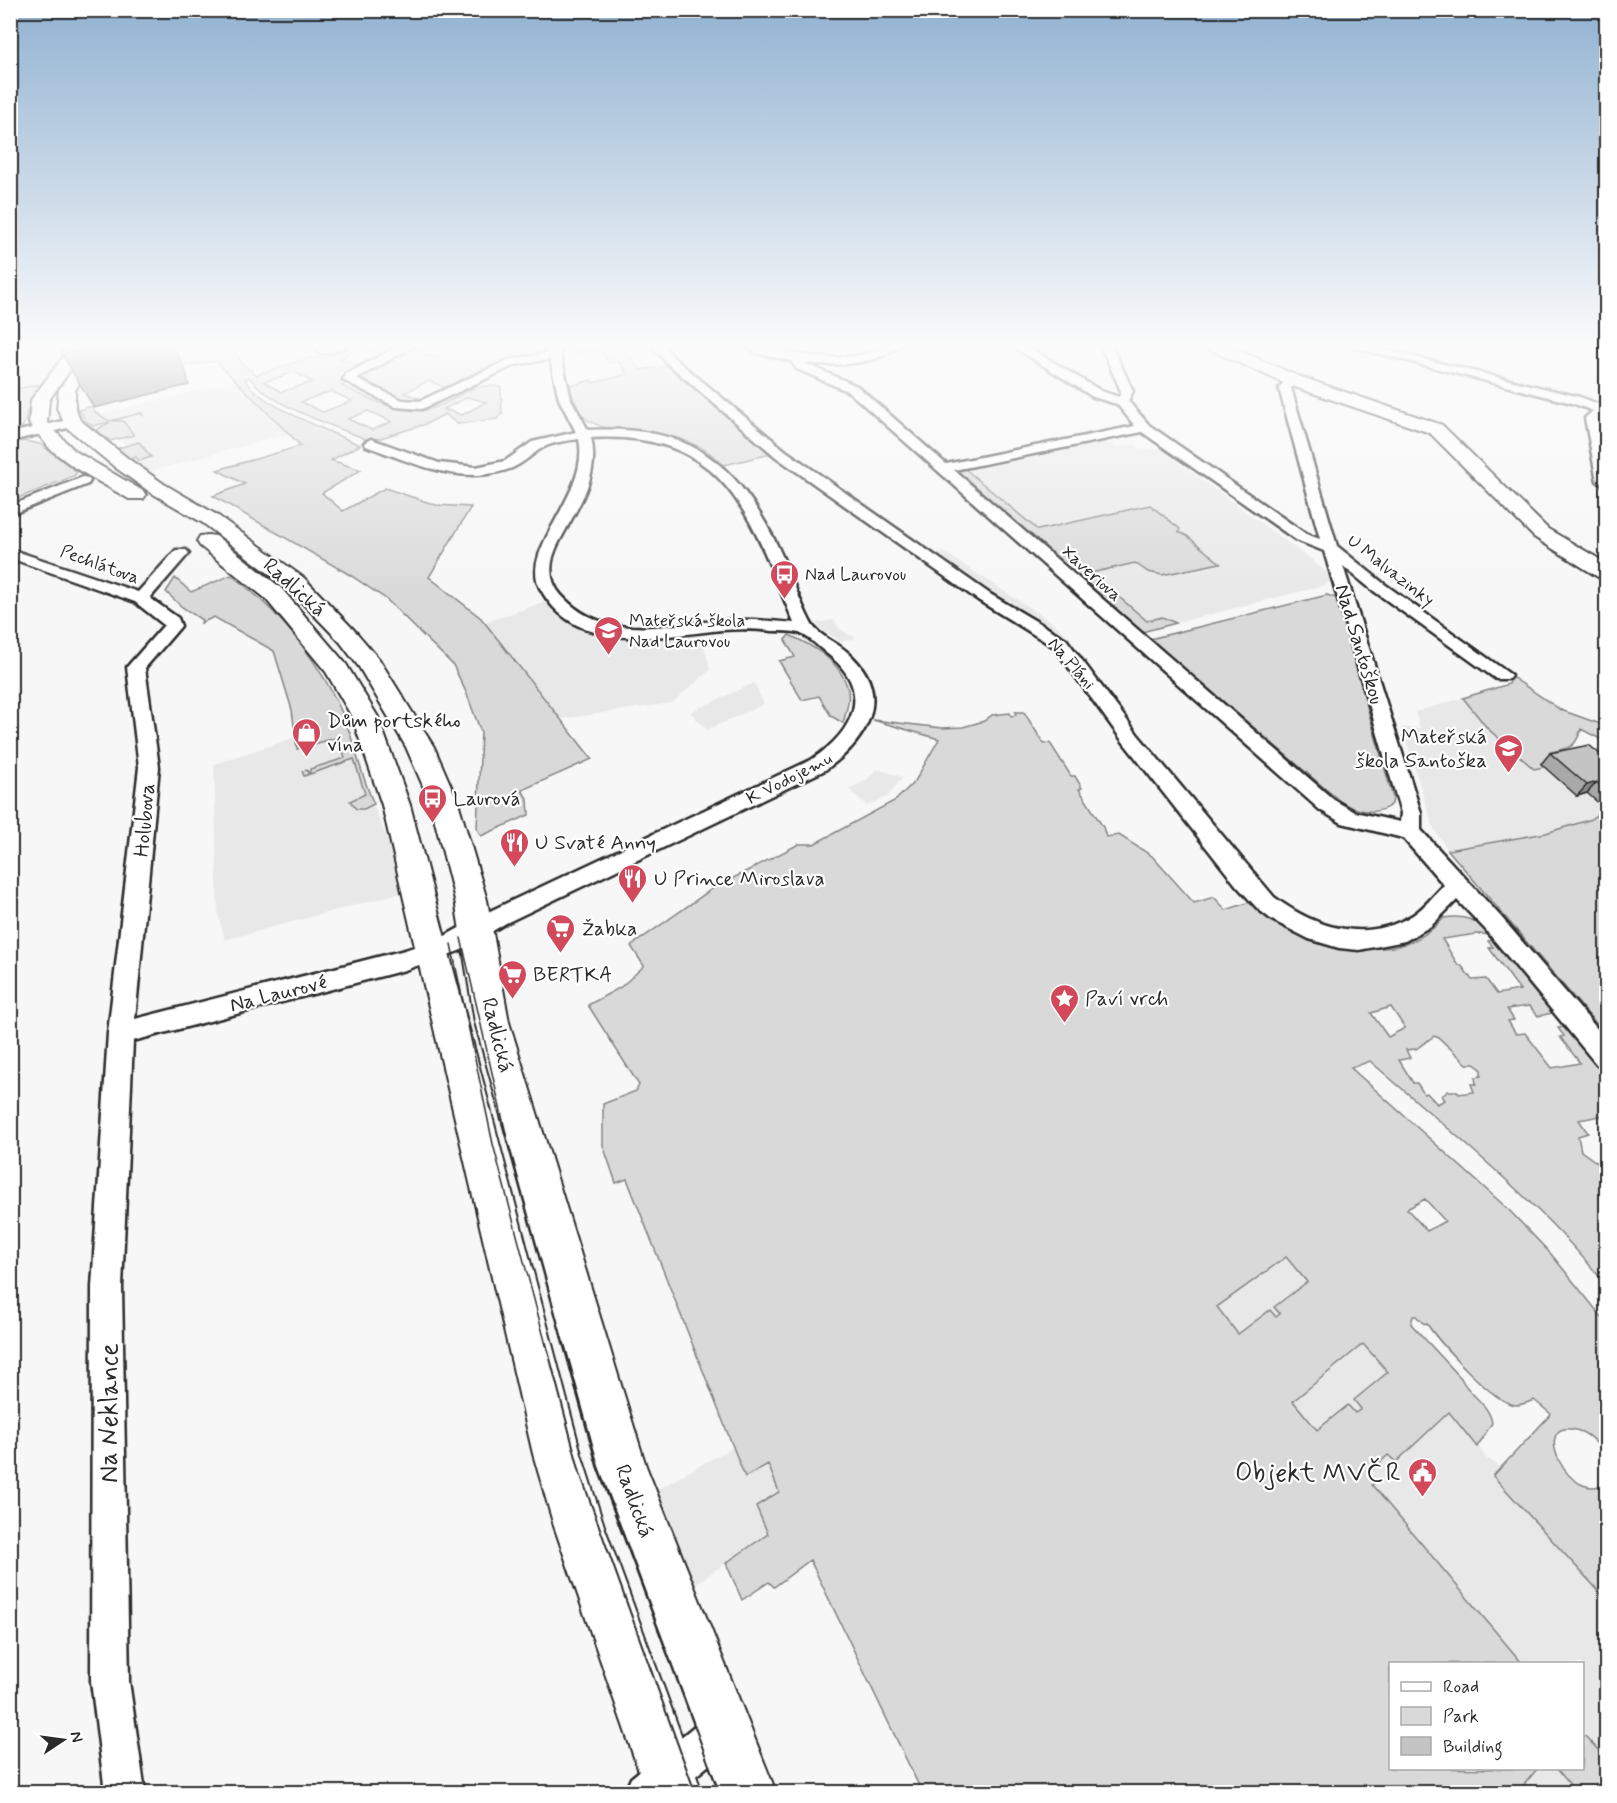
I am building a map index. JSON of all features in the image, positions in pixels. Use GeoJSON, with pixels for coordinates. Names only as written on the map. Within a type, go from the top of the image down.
{"type":"FeatureCollection","features":[{"type":"Feature","properties":{"kind":"main road"},"geometry":{"type":"LineString","coordinates":[[1433,428],[1541,533],[1606,572]]}},
{"type":"Feature","properties":{"kind":"main road","name":"Radlická"},"geometry":{"type":"LineString","coordinates":[[41,430],[123,464],[157,488],[210,519],[296,583],[348,637],[370,664],[420,747],[444,802],[471,900],[492,1022],[622,1466],[748,1792]]}},
{"type":"Feature","properties":{"kind":"main road","name":"Radlická"},"geometry":{"type":"LineString","coordinates":[[41,430],[79,462],[191,527],[273,593],[337,669],[365,717],[396,805],[557,1454],[662,1786]]}},
{"type":"Feature","properties":{"kind":"street"},"geometry":{"type":"LineString","coordinates":[[372,443],[446,469],[475,471],[506,465],[545,442],[586,436],[624,435],[652,438],[682,446],[714,464],[748,505],[760,524],[805,629],[724,625],[654,634],[622,633],[588,623],[566,609],[553,597],[543,577],[542,566],[546,553],[577,495],[587,455],[586,436],[581,428]]}},
{"type":"Feature","properties":{"kind":"street","name":"Na Pláni"},"geometry":{"type":"LineString","coordinates":[[751,428],[781,454],[984,597],[1060,643],[1131,739],[1244,879],[1266,903],[1280,914],[1317,932],[1339,939],[1359,941],[1382,938],[1397,934],[1423,920],[1457,886]]}},
{"type":"Feature","properties":{"kind":"street","name":"Xaveriova"},"geometry":{"type":"LineString","coordinates":[[899,428],[1327,805],[1348,818],[1410,832]]}},
{"type":"Feature","properties":{"kind":"street"},"geometry":{"type":"LineString","coordinates":[[945,468],[1143,428]]}},
{"type":"Feature","properties":{"kind":"street","name":"U Malvazinky"},"geometry":{"type":"LineString","coordinates":[[1144,428],[1301,537],[1332,549],[1377,586],[1502,675]]}},
{"type":"Feature","properties":{"kind":"street","name":"Nad Santoškou"},"geometry":{"type":"LineString","coordinates":[[1297,428],[1411,813],[1410,832]]}},
{"type":"Feature","properties":{"kind":"street"},"geometry":{"type":"LineString","coordinates":[[1593,428],[1606,482]]}},
{"type":"Feature","properties":{"kind":"street"},"geometry":{"type":"LineString","coordinates":[[10,511],[83,481]]}},
{"type":"Feature","properties":{"kind":"street","name":"Pechlátova"},"geometry":{"type":"LineString","coordinates":[[10,553],[141,599],[172,622]]}},
{"type":"Feature","properties":{"kind":"street"},"geometry":{"type":"LineString","coordinates":[[141,599],[181,553]]}},
{"type":"Feature","properties":{"kind":"street","name":"Holubova"},"geometry":{"type":"LineString","coordinates":[[121,1033],[149,767],[136,667],[171,631],[172,622]]}},
{"type":"Feature","properties":{"kind":"street","name":"K Vodojemu"},"geometry":{"type":"LineString","coordinates":[[434,951],[818,765],[838,753],[854,734],[863,716],[863,691],[851,665],[838,651],[805,629]]}},
{"type":"Feature","properties":{"kind":"street"},"geometry":{"type":"LineString","coordinates":[[1410,832],[1493,923],[1606,1057]]}},
{"type":"Feature","properties":{"kind":"street","name":"Na Laurové"},"geometry":{"type":"LineString","coordinates":[[121,1033],[434,951]]}},
{"type":"Feature","properties":{"kind":"street","name":"Na Neklance"},"geometry":{"type":"LineString","coordinates":[[121,1033],[107,1287],[110,1681],[125,1792]]}},
{"type":"Feature","properties":{"kind":"street"},"geometry":{"type":"LineString","coordinates":[[662,1786],[722,1729]]}},
{"type":"Feature","properties":{"kind":"shaded area"},"geometry":{"type":"Polygon","coordinates":[[[113,428],[281,428],[287,434],[147,472],[113,428]]]}},
{"type":"Feature","properties":{"kind":"shaded area"},"geometry":{"type":"Polygon","coordinates":[[[1103,440],[1116,447],[1135,444],[1140,449],[1160,449],[1313,561],[1326,572],[1331,580],[1326,585],[1176,623],[1162,617],[1147,621],[964,468],[1103,440]]]}},
{"type":"Feature","properties":{"kind":"shaded area"},"geometry":{"type":"Polygon","coordinates":[[[944,552],[1052,622],[1072,639],[1066,640],[1024,611],[1021,612],[1013,604],[1009,605],[1001,597],[991,594],[935,554],[944,552]]]}},
{"type":"Feature","properties":{"kind":"shaded area","name":"Mateřská škola Nad Laurovou"},"geometry":{"type":"Polygon","coordinates":[[[547,601],[563,618],[601,635],[644,640],[701,634],[710,670],[672,703],[561,719],[484,623],[547,601]]]}},
{"type":"Feature","properties":{"kind":"shaded area"},"geometry":{"type":"Polygon","coordinates":[[[834,620],[839,628],[855,639],[839,642],[837,638],[824,632],[816,623],[834,620]]]}},
{"type":"Feature","properties":{"kind":"shaded area"},"geometry":{"type":"Polygon","coordinates":[[[754,683],[764,704],[707,730],[690,712],[754,683]]]}},
{"type":"Feature","properties":{"kind":"shaded area","name":"Mateřská škola Santoška"},"geometry":{"type":"Polygon","coordinates":[[[1463,698],[1488,729],[1540,764],[1579,755],[1606,777],[1606,805],[1592,819],[1537,835],[1448,850],[1433,827],[1402,727],[1420,729],[1415,712],[1463,698]]]}},
{"type":"Feature","properties":{"kind":"shaded area"},"geometry":{"type":"Polygon","coordinates":[[[341,725],[408,891],[225,940],[218,914],[214,764],[299,736],[341,725]]]}},
{"type":"Feature","properties":{"kind":"shaded area"},"geometry":{"type":"Polygon","coordinates":[[[876,769],[903,777],[888,796],[867,806],[849,789],[867,780],[876,769]]]}},
{"type":"Feature","properties":{"kind":"shaded area","name":"Objekt MVČR"},"geometry":{"type":"Polygon","coordinates":[[[1257,1175],[1417,1348],[1486,1458],[1606,1529],[1606,1792],[1460,1792],[1478,1770],[1584,1770],[1584,1662],[1419,1662],[1114,1273],[1257,1175]]]}},
{"type":"Feature","properties":{"kind":"shaded area"},"geometry":{"type":"Polygon","coordinates":[[[733,1447],[744,1477],[768,1464],[779,1492],[768,1534],[684,1592],[644,1497],[733,1447]]]}},
{"type":"Feature","properties":{"kind":"green space"},"geometry":{"type":"Polygon","coordinates":[[[129,428],[134,435],[110,441],[96,430],[129,428]]]}},
{"type":"Feature","properties":{"kind":"green space"},"geometry":{"type":"Polygon","coordinates":[[[283,428],[322,428],[360,445],[331,460],[361,470],[322,493],[343,511],[385,488],[436,505],[471,507],[429,577],[481,618],[592,759],[522,790],[528,800],[529,815],[481,836],[477,829],[481,732],[453,665],[386,599],[350,575],[213,496],[245,484],[217,470],[301,446],[283,428]]]}},
{"type":"Feature","properties":{"kind":"green space"},"geometry":{"type":"Polygon","coordinates":[[[339,428],[372,430],[413,428],[371,441],[339,428]]]}},
{"type":"Feature","properties":{"kind":"green space"},"geometry":{"type":"Polygon","coordinates":[[[607,428],[741,428],[771,454],[724,465],[705,450],[684,440],[607,428]]]}},
{"type":"Feature","properties":{"kind":"green space"},"geometry":{"type":"Polygon","coordinates":[[[24,441],[40,444],[77,472],[74,476],[11,501],[11,443],[24,441]]]}},
{"type":"Feature","properties":{"kind":"green space"},"geometry":{"type":"Polygon","coordinates":[[[139,442],[151,457],[139,461],[136,457],[128,459],[115,449],[139,442]]]}},
{"type":"Feature","properties":{"kind":"green space"},"geometry":{"type":"Polygon","coordinates":[[[964,468],[1038,530],[1150,505],[1180,529],[1179,532],[1220,563],[1162,575],[1148,572],[1135,563],[1091,573],[1147,621],[1162,617],[1176,623],[1142,632],[1137,631],[1093,591],[1094,589],[1079,576],[1074,575],[957,472],[964,468]]]}},
{"type":"Feature","properties":{"kind":"green space"},"geometry":{"type":"Polygon","coordinates":[[[231,575],[283,622],[325,680],[346,722],[374,804],[364,809],[356,809],[350,801],[365,794],[354,759],[304,776],[302,771],[307,770],[308,773],[310,769],[345,758],[339,737],[297,749],[292,710],[274,651],[214,617],[201,623],[202,620],[182,607],[166,592],[175,578],[191,592],[231,575]]]}},
{"type":"Feature","properties":{"kind":"green space"},"geometry":{"type":"Polygon","coordinates":[[[1327,595],[1336,598],[1393,798],[1392,804],[1380,810],[1360,810],[1341,802],[1150,639],[1327,595]]]}},
{"type":"Feature","properties":{"kind":"green space"},"geometry":{"type":"Polygon","coordinates":[[[789,635],[824,654],[838,668],[847,686],[848,695],[843,723],[831,716],[819,696],[802,700],[779,661],[795,657],[785,640],[789,635]]]}},
{"type":"Feature","properties":{"kind":"green space"},"geometry":{"type":"Polygon","coordinates":[[[1512,677],[1561,710],[1606,726],[1606,742],[1581,729],[1574,744],[1551,752],[1559,760],[1541,763],[1544,767],[1534,769],[1488,729],[1463,698],[1509,684],[1512,677]]]}},
{"type":"Feature","properties":{"kind":"green space"},"geometry":{"type":"Polygon","coordinates":[[[1015,712],[1024,712],[1044,744],[1050,743],[1071,776],[1075,776],[1082,788],[1079,789],[1103,827],[1106,837],[1119,835],[1152,856],[1194,903],[1214,897],[1226,910],[1250,902],[1263,912],[1333,940],[1356,946],[1379,948],[1401,945],[1423,936],[1444,918],[1459,917],[1471,920],[1495,935],[1477,934],[1442,939],[1458,965],[1461,965],[1472,980],[1486,979],[1497,994],[1520,990],[1489,948],[1493,947],[1488,941],[1498,939],[1558,1012],[1538,1016],[1529,1006],[1507,1009],[1514,1020],[1508,1021],[1516,1034],[1525,1033],[1552,1068],[1580,1063],[1560,1037],[1564,1036],[1558,1028],[1569,1026],[1606,1071],[1606,1115],[1579,1120],[1588,1133],[1578,1136],[1581,1151],[1599,1164],[1606,1174],[1606,1285],[1580,1254],[1523,1196],[1370,1061],[1351,1068],[1508,1209],[1551,1254],[1606,1322],[1606,1458],[1594,1440],[1576,1430],[1562,1430],[1555,1436],[1555,1448],[1568,1474],[1579,1483],[1592,1487],[1606,1482],[1606,1599],[1493,1476],[1551,1414],[1534,1400],[1516,1405],[1495,1395],[1468,1371],[1427,1324],[1416,1316],[1413,1316],[1411,1324],[1483,1404],[1492,1423],[1477,1447],[1449,1412],[1396,1462],[1388,1455],[1369,1473],[1375,1482],[1372,1485],[1521,1662],[1389,1662],[1389,1770],[1536,1770],[1518,1792],[922,1792],[810,1560],[774,1587],[769,1582],[742,1600],[726,1563],[768,1534],[756,1506],[779,1492],[768,1464],[745,1477],[627,1179],[616,1183],[603,1145],[603,1104],[636,1091],[639,1085],[588,1005],[621,987],[644,966],[631,946],[712,889],[799,844],[814,844],[896,800],[915,781],[939,739],[873,720],[942,728],[963,727],[984,721],[992,715],[1010,713],[1011,716],[1016,715],[1015,712]],[[1391,1007],[1371,1013],[1388,1037],[1405,1028],[1391,1007]],[[1434,1036],[1416,1049],[1406,1050],[1410,1058],[1399,1060],[1413,1083],[1417,1083],[1424,1094],[1427,1093],[1437,1104],[1445,1100],[1442,1096],[1448,1091],[1457,1091],[1459,1094],[1474,1092],[1471,1084],[1476,1084],[1475,1077],[1481,1076],[1481,1069],[1474,1064],[1467,1064],[1434,1036]],[[1425,1199],[1407,1209],[1427,1231],[1445,1221],[1425,1199]],[[1286,1257],[1217,1307],[1238,1334],[1270,1310],[1276,1317],[1280,1314],[1274,1307],[1307,1282],[1286,1257]],[[1363,1344],[1293,1401],[1317,1430],[1348,1405],[1355,1413],[1361,1409],[1354,1400],[1388,1372],[1363,1344]]]}},
{"type":"Feature","properties":{"kind":"green space"},"geometry":{"type":"Polygon","coordinates":[[[1605,806],[1606,1035],[1448,850],[1546,833],[1592,819],[1605,806]]]}},
{"type":"Feature","properties":{"kind":"green space"},"geometry":{"type":"Polygon","coordinates":[[[1585,1736],[1606,1758],[1606,1792],[1576,1792],[1558,1770],[1584,1770],[1585,1736]]]}},
{"type":"Feature","properties":{"kind":"building"},"geometry":{"type":"Polygon","coordinates":[[[1589,745],[1606,759],[1606,791],[1597,782],[1587,785],[1550,753],[1589,745]]]}},
{"type":"Feature","properties":{"kind":"tram line"},"geometry":{"type":"LineString","coordinates":[[461,938],[507,1138],[564,1345]]}},
{"type":"Feature","properties":{"kind":"tram line"},"geometry":{"type":"LineString","coordinates":[[451,944],[493,1144],[546,1345]]}},
{"type":"Feature","properties":{"kind":"tram line"},"geometry":{"type":"LineString","coordinates":[[546,1343],[580,1473],[695,1792]]}},
{"type":"Feature","properties":{"kind":"tram line"},"geometry":{"type":"LineString","coordinates":[[564,1343],[598,1466],[719,1792]]}},
{"type":"Feature","properties":{"kind":"place","name":"Nad Laurovou"},"geometry":{"type":"Point","coordinates":[784,600]}},
{"type":"Feature","properties":{"kind":"place","name":"Mateřská škola Nad Laurovou"},"geometry":{"type":"Point","coordinates":[608,656]}},
{"type":"Feature","properties":{"kind":"place","name":"Dům portského vína"},"geometry":{"type":"Point","coordinates":[306,758]}},
{"type":"Feature","properties":{"kind":"place","name":"Mateřská škola Santoška"},"geometry":{"type":"Point","coordinates":[1508,774]}},
{"type":"Feature","properties":{"kind":"place","name":"Laurová"},"geometry":{"type":"Point","coordinates":[432,824]}},
{"type":"Feature","properties":{"kind":"place","name":"U Svaté Anny"},"geometry":{"type":"Point","coordinates":[514,868]}},
{"type":"Feature","properties":{"kind":"place","name":"U Prince Miroslava"},"geometry":{"type":"Point","coordinates":[633,904]}},
{"type":"Feature","properties":{"kind":"place","name":"Žabka"},"geometry":{"type":"Point","coordinates":[561,954]}},
{"type":"Feature","properties":{"kind":"place","name":"BERTKA"},"geometry":{"type":"Point","coordinates":[512,1000]}},
{"type":"Feature","properties":{"kind":"place","name":"Paví vrch"},"geometry":{"type":"Point","coordinates":[1064,1024]}},
{"type":"Feature","properties":{"kind":"place","name":"Objekt MVČR"},"geometry":{"type":"Point","coordinates":[1422,1498]}}]}
